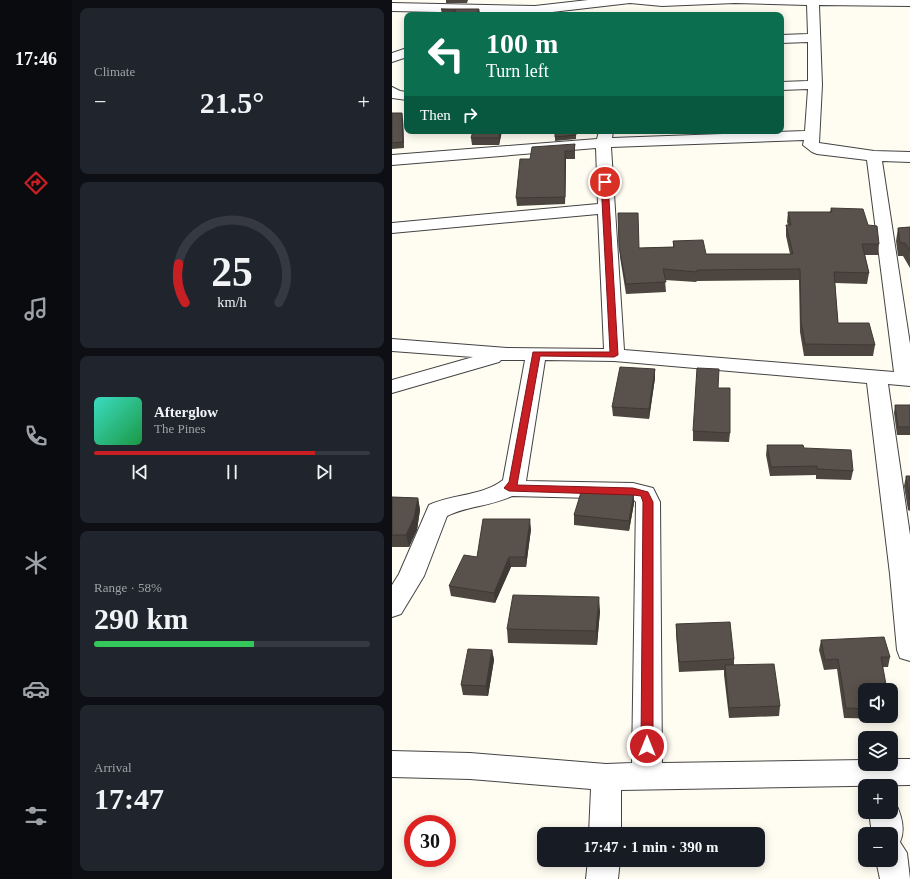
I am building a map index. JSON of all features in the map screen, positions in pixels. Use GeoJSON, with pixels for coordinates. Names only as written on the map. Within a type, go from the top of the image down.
{"type":"FeatureCollection","features":[{"type":"Feature","properties":{"kind":"street"},"geometry":{"type":"LineString","coordinates":[[392,7],[438,4],[535,10],[614,1],[641,0],[813,0],[910,3]]}},
{"type":"Feature","properties":{"kind":"street"},"geometry":{"type":"LineString","coordinates":[[813,0],[815,85],[813,135],[811,146],[816,149],[874,156],[910,157]]}},
{"type":"Feature","properties":{"kind":"street"},"geometry":{"type":"LineString","coordinates":[[784,38],[814,38]]}},
{"type":"Feature","properties":{"kind":"street"},"geometry":{"type":"LineString","coordinates":[[392,50],[404,52]]}},
{"type":"Feature","properties":{"kind":"street"},"geometry":{"type":"LineString","coordinates":[[392,58],[404,53]]}},
{"type":"Feature","properties":{"kind":"street"},"geometry":{"type":"LineString","coordinates":[[784,86],[815,85]]}},
{"type":"Feature","properties":{"kind":"street"},"geometry":{"type":"LineString","coordinates":[[392,91],[396,95],[404,96]]}},
{"type":"Feature","properties":{"kind":"street"},"geometry":{"type":"LineString","coordinates":[[392,160],[604,137],[813,135]]}},
{"type":"Feature","properties":{"kind":"street"},"geometry":{"type":"LineString","coordinates":[[604,137],[606,208],[614,355]]}},
{"type":"Feature","properties":{"kind":"street"},"geometry":{"type":"LineString","coordinates":[[392,345],[507,354],[536,353],[614,355],[907,380],[874,156]]}},
{"type":"Feature","properties":{"kind":"street"},"geometry":{"type":"LineString","coordinates":[[392,228],[606,208]]}},
{"type":"Feature","properties":{"kind":"street"},"geometry":{"type":"LineString","coordinates":[[509,488],[514,483],[536,353]]}},
{"type":"Feature","properties":{"kind":"street"},"geometry":{"type":"LineString","coordinates":[[392,387],[507,354]]}},
{"type":"Feature","properties":{"kind":"street"},"geometry":{"type":"LineString","coordinates":[[876,377],[903,574],[910,650]]}},
{"type":"Feature","properties":{"kind":"street"},"geometry":{"type":"LineString","coordinates":[[392,607],[411,576],[437,511],[447,506],[509,488],[633,491],[645,494],[648,502],[647,777]]}},
{"type":"Feature","properties":{"kind":"street"},"geometry":{"type":"LineString","coordinates":[[392,764],[470,766],[606,777],[858,780]]}},
{"type":"Feature","properties":{"kind":"street"},"geometry":{"type":"LineString","coordinates":[[882,779],[910,772]]}},
{"type":"Feature","properties":{"kind":"street"},"geometry":{"type":"LineString","coordinates":[[605,827],[606,777]]}},
{"type":"Feature","properties":{"kind":"street"},"geometry":{"type":"LineString","coordinates":[[602,879],[603,867]]}},
{"type":"Feature","properties":{"kind":"street"},"geometry":{"type":"LineString","coordinates":[[894,867],[896,879]]}},
{"type":"Feature","properties":{"kind":"building"},"geometry":{"type":"Polygon","coordinates":[[[441,9],[479,9],[478,12],[455,12],[456,10],[441,9]]]}},
{"type":"Feature","properties":{"kind":"building"},"geometry":{"type":"Polygon","coordinates":[[[392,113],[402,113],[403,142],[392,143],[392,113]]]}},
{"type":"Feature","properties":{"kind":"building"},"geometry":{"type":"Polygon","coordinates":[[[472,134],[500,134],[499,138],[471,138],[472,134]]]}},
{"type":"Feature","properties":{"kind":"building"},"geometry":{"type":"Polygon","coordinates":[[[555,134],[576,134],[576,135],[555,137],[555,134]]]}},
{"type":"Feature","properties":{"kind":"building"},"geometry":{"type":"Polygon","coordinates":[[[575,144],[574,151],[565,151],[565,197],[516,198],[520,159],[530,159],[532,147],[575,144]]]}},
{"type":"Feature","properties":{"kind":"building"},"geometry":{"type":"Polygon","coordinates":[[[831,208],[863,209],[868,225],[877,226],[879,244],[862,244],[869,273],[834,272],[838,323],[869,323],[875,345],[805,344],[801,321],[800,269],[697,270],[697,272],[663,269],[666,282],[626,284],[619,247],[618,213],[638,213],[639,248],[674,247],[673,241],[703,240],[706,254],[793,254],[786,225],[791,225],[788,212],[832,212],[831,208]]]}},
{"type":"Feature","properties":{"kind":"building"},"geometry":{"type":"Polygon","coordinates":[[[910,227],[910,251],[905,243],[900,243],[898,228],[910,227]]]}},
{"type":"Feature","properties":{"kind":"building"},"geometry":{"type":"Polygon","coordinates":[[[620,367],[655,369],[649,409],[612,407],[620,367]]]}},
{"type":"Feature","properties":{"kind":"building"},"geometry":{"type":"Polygon","coordinates":[[[697,368],[719,369],[718,388],[730,388],[730,433],[693,431],[697,368]]]}},
{"type":"Feature","properties":{"kind":"building"},"geometry":{"type":"Polygon","coordinates":[[[895,405],[910,405],[910,427],[898,427],[895,405]]]}},
{"type":"Feature","properties":{"kind":"building"},"geometry":{"type":"Polygon","coordinates":[[[767,445],[803,445],[804,448],[851,450],[853,471],[817,469],[817,466],[771,467],[767,445]]]}},
{"type":"Feature","properties":{"kind":"building"},"geometry":{"type":"Polygon","coordinates":[[[906,476],[910,476],[910,500],[906,476]]]}},
{"type":"Feature","properties":{"kind":"building"},"geometry":{"type":"Polygon","coordinates":[[[582,489],[634,493],[629,521],[574,515],[582,489]]]}},
{"type":"Feature","properties":{"kind":"building"},"geometry":{"type":"Polygon","coordinates":[[[392,497],[418,498],[414,518],[406,535],[392,535],[392,497]]]}},
{"type":"Feature","properties":{"kind":"building"},"geometry":{"type":"Polygon","coordinates":[[[483,519],[530,519],[525,557],[509,557],[494,593],[449,586],[464,555],[477,557],[483,519]]]}},
{"type":"Feature","properties":{"kind":"building"},"geometry":{"type":"Polygon","coordinates":[[[513,595],[599,597],[596,631],[507,629],[513,595]]]}},
{"type":"Feature","properties":{"kind":"building"},"geometry":{"type":"Polygon","coordinates":[[[730,622],[734,659],[679,662],[676,624],[730,622]]]}},
{"type":"Feature","properties":{"kind":"building"},"geometry":{"type":"Polygon","coordinates":[[[884,637],[890,657],[881,657],[886,683],[858,683],[858,709],[846,708],[838,659],[825,660],[821,640],[884,637]]]}},
{"type":"Feature","properties":{"kind":"building"},"geometry":{"type":"Polygon","coordinates":[[[468,649],[492,650],[486,686],[461,685],[468,649]]]}},
{"type":"Feature","properties":{"kind":"building"},"geometry":{"type":"Polygon","coordinates":[[[774,664],[780,706],[729,708],[725,665],[774,664]]]}},
{"type":"Feature","properties":{"kind":"route"},"geometry":{"type":"LineString","coordinates":[[605,182],[614,355],[536,353],[514,483],[509,488],[633,491],[645,494],[648,502],[647,746]]}}]}
